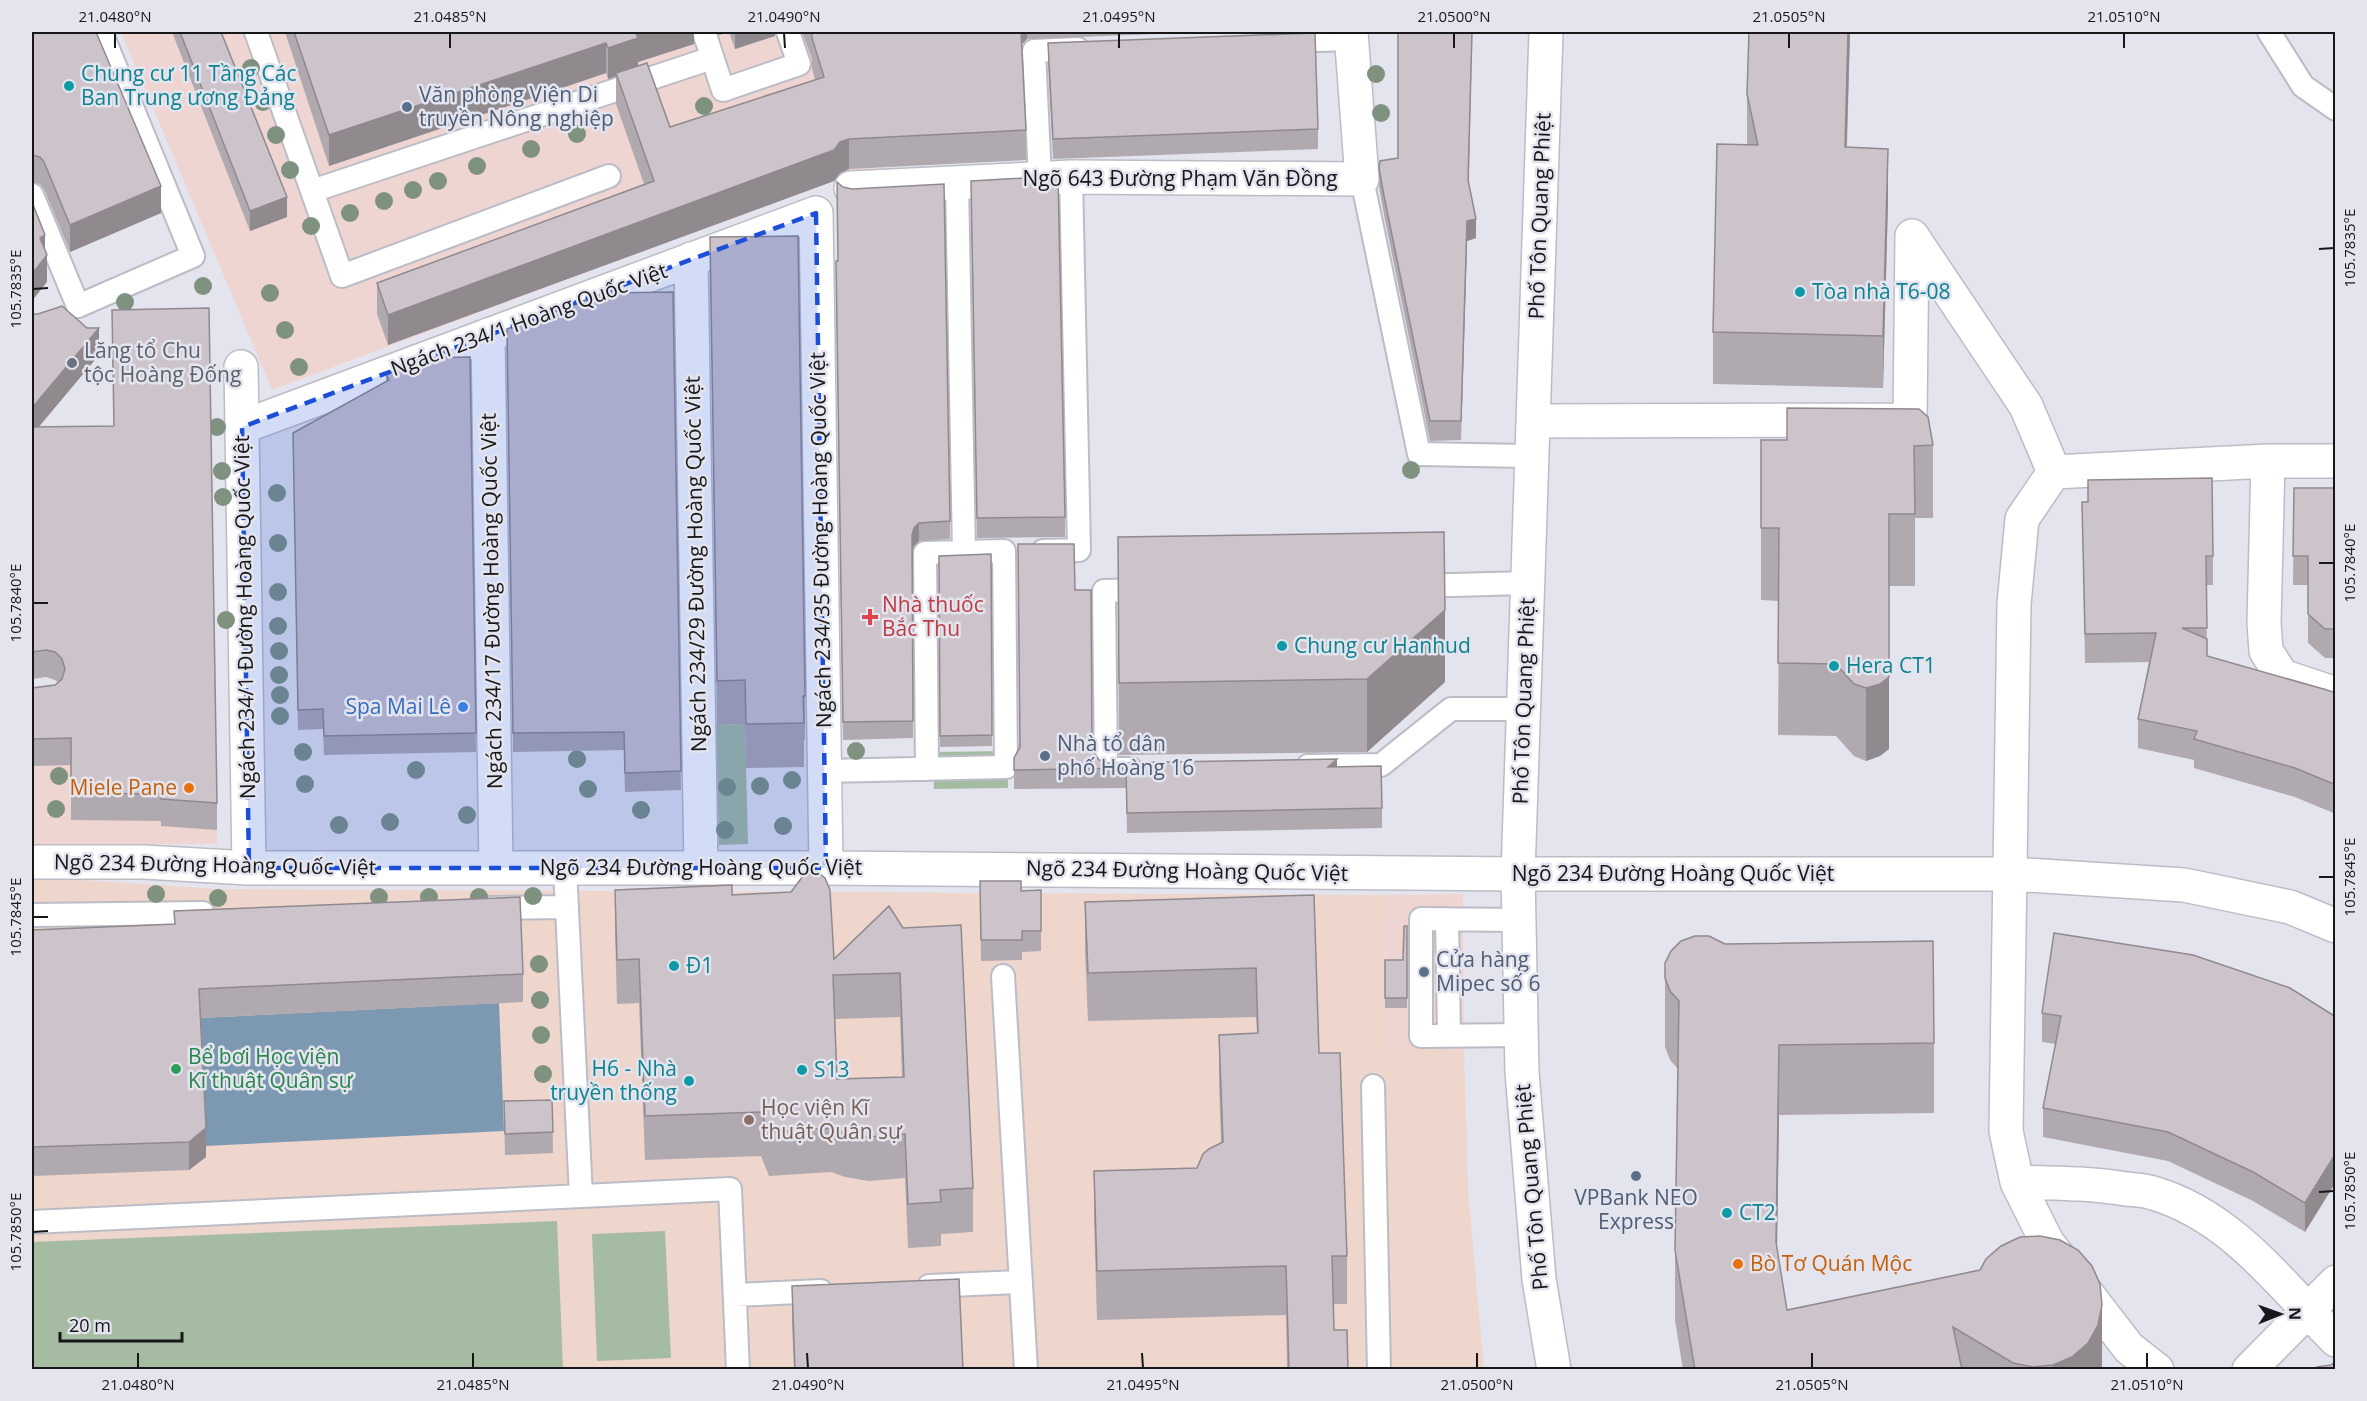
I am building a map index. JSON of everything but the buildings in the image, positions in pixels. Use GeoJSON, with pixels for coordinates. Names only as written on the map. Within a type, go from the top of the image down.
{"type":"FeatureCollection","features":[{"type":"Feature","properties":{"kind":"street","name":"Phố Tôn Quang Phiệt"},"geometry":{"type":"LineString","coordinates":[[1546,32],[1518,874],[1522,1072],[1539,1280],[1554,1370]]}},
{"type":"Feature","properties":{"kind":"street","name":"Ngõ 643 Đường Phạm Văn Đồng"},"geometry":{"type":"LineString","coordinates":[[851,188],[1055,178],[1362,179],[1352,35]]}},
{"type":"Feature","properties":{"kind":"street","name":"Ngách 234/1 Hoàng Quốc Việt"},"geometry":{"type":"LineString","coordinates":[[242,427],[816,213]]}},
{"type":"Feature","properties":{"kind":"street","name":"Ngách 234/35 Đường Hoàng Quốc Việt"},"geometry":{"type":"LineString","coordinates":[[816,213],[826,868]]}},
{"type":"Feature","properties":{"kind":"street"},"geometry":{"type":"LineString","coordinates":[[1534,421],[1910,420],[1912,236],[2026,406],[2054,472]]}},
{"type":"Feature","properties":{"kind":"street","name":"Ngách 234/29 Đường Hoàng Quốc Việt"},"geometry":{"type":"LineString","coordinates":[[691,260],[700,868]]}},
{"type":"Feature","properties":{"kind":"street","name":"Ngách 234/17 Đường Hoàng Quốc Việt"},"geometry":{"type":"LineString","coordinates":[[488,335],[496,868]]}},
{"type":"Feature","properties":{"kind":"street","name":"Ngách 234/1 Đường Hoàng Quốc Việt"},"geometry":{"type":"LineString","coordinates":[[241,367],[249,868]]}},
{"type":"Feature","properties":{"kind":"street"},"geometry":{"type":"LineString","coordinates":[[2054,472],[2268,461],[2336,461]]}},
{"type":"Feature","properties":{"kind":"street"},"geometry":{"type":"LineString","coordinates":[[2268,461],[2264,623],[2266,651],[2282,676],[2336,694]]}},
{"type":"Feature","properties":{"kind":"street"},"geometry":{"type":"LineString","coordinates":[[2054,472],[2022,519],[2014,604],[2006,1131],[2017,1182],[2047,1242],[2129,1348],[2157,1370]]}},
{"type":"Feature","properties":{"kind":"street","name":"Ngõ 234 Đường Hoàng Quốc Việt"},"geometry":{"type":"LineString","coordinates":[[32,862],[144,862],[249,868],[826,868],[1518,874],[2011,874],[2184,885],[2290,907],[2336,926]]}},
{"type":"Feature","properties":{"kind":"street"},"geometry":{"type":"LineString","coordinates":[[2017,1182],[2089,1183],[2153,1193],[2192,1210],[2218,1225],[2269,1267],[2307,1312],[2336,1340]]}},
{"type":"Feature","properties":{"kind":"street"},"geometry":{"type":"LineString","coordinates":[[2249,1370],[2336,1282]]}},
{"type":"Feature","properties":{"kind":"lane"},"geometry":{"type":"LineString","coordinates":[[32,195],[62,313],[193,256],[101,32]]}},
{"type":"Feature","properties":{"kind":"lane"},"geometry":{"type":"LineString","coordinates":[[256,32],[342,276],[609,176]]}},
{"type":"Feature","properties":{"kind":"lane"},"geometry":{"type":"LineString","coordinates":[[704,32],[723,90],[799,64],[788,32]]}},
{"type":"Feature","properties":{"kind":"lane"},"geometry":{"type":"LineString","coordinates":[[2269,32],[2303,86],[2336,110]]}},
{"type":"Feature","properties":{"kind":"lane"},"geometry":{"type":"LineString","coordinates":[[1258,42],[1352,35]]}},
{"type":"Feature","properties":{"kind":"lane"},"geometry":{"type":"LineString","coordinates":[[927,769],[925,553],[1079,550],[1055,178],[1035,51],[1093,49]]}},
{"type":"Feature","properties":{"kind":"lane"},"geometry":{"type":"LineString","coordinates":[[312,191],[712,58]]}},
{"type":"Feature","properties":{"kind":"lane"},"geometry":{"type":"LineString","coordinates":[[1362,179],[1419,454],[1533,456]]}},
{"type":"Feature","properties":{"kind":"lane"},"geometry":{"type":"LineString","coordinates":[[957,183],[964,552]]}},
{"type":"Feature","properties":{"kind":"lane"},"geometry":{"type":"LineString","coordinates":[[825,771],[1006,767],[1004,551]]}},
{"type":"Feature","properties":{"kind":"lane"},"geometry":{"type":"LineString","coordinates":[[1389,586],[1529,583]]}},
{"type":"Feature","properties":{"kind":"lane"},"geometry":{"type":"LineString","coordinates":[[1154,768],[1106,769],[1104,591],[1163,590]]}},
{"type":"Feature","properties":{"kind":"lane"},"geometry":{"type":"LineString","coordinates":[[1285,766],[1381,765],[1451,709],[1523,709]]}},
{"type":"Feature","properties":{"kind":"lane"},"geometry":{"type":"LineString","coordinates":[[565,868],[581,1196]]}},
{"type":"Feature","properties":{"kind":"lane"},"geometry":{"type":"LineString","coordinates":[[475,909],[567,907]]}},
{"type":"Feature","properties":{"kind":"lane"},"geometry":{"type":"LineString","coordinates":[[32,915],[219,913]]}},
{"type":"Feature","properties":{"kind":"lane"},"geometry":{"type":"LineString","coordinates":[[1519,920],[1421,919],[1421,1036],[1521,1035]]}},
{"type":"Feature","properties":{"kind":"lane"},"geometry":{"type":"LineString","coordinates":[[1003,976],[1026,1370]]}},
{"type":"Feature","properties":{"kind":"lane"},"geometry":{"type":"LineString","coordinates":[[1373,1086],[1379,1370]]}},
{"type":"Feature","properties":{"kind":"lane"},"geometry":{"type":"LineString","coordinates":[[32,1222],[730,1189],[738,1370]]}},
{"type":"Feature","properties":{"kind":"lane"},"geometry":{"type":"LineString","coordinates":[[913,1287],[1020,1282]]}},
{"type":"Feature","properties":{"kind":"lane"},"geometry":{"type":"LineString","coordinates":[[735,1295],[842,1290]]}},
{"type":"Feature","properties":{"kind":"highlighted area"},"geometry":{"type":"Polygon","coordinates":[[[816,213],[826,868],[249,868],[242,427],[816,213]]]}},
{"type":"Feature","properties":{"kind":"shaded area"},"geometry":{"type":"Polygon","coordinates":[[[121,32],[840,32],[882,166],[835,180],[272,390],[121,32]]]}},
{"type":"Feature","properties":{"kind":"shaded area"},"geometry":{"type":"Polygon","coordinates":[[[214,673],[217,844],[32,844],[32,704],[214,673]]]}},
{"type":"Feature","properties":{"kind":"shaded area","name":"Học viện Kĩ thuật Quân sự"},"geometry":{"type":"Polygon","coordinates":[[[67,879],[218,889],[1384,895],[1385,1049],[1464,1049],[1468,1190],[1484,1369],[32,1369],[32,880],[67,879]]]}},
{"type":"Feature","properties":{"kind":"shaded area","name":"Cửa hàng Mipec số 6"},"geometry":{"type":"Polygon","coordinates":[[[1463,894],[1464,1049],[1385,1050],[1384,895],[1463,894]]]}},
{"type":"Feature","properties":{"kind":"green space"},"geometry":{"type":"Polygon","coordinates":[[[745,724],[748,844],[719,845],[716,725],[745,724]]]}},
{"type":"Feature","properties":{"kind":"green space"},"geometry":{"type":"Polygon","coordinates":[[[1007,751],[1008,788],[934,789],[933,752],[1007,751]]]}},
{"type":"Feature","properties":{"kind":"green space"},"geometry":{"type":"Polygon","coordinates":[[[557,1221],[563,1369],[32,1369],[32,1242],[557,1221]]]}},
{"type":"Feature","properties":{"kind":"green space"},"geometry":{"type":"Polygon","coordinates":[[[665,1231],[671,1358],[597,1361],[592,1234],[665,1231]]]}},
{"type":"Feature","properties":{"kind":"water"},"geometry":{"type":"Polygon","coordinates":[[[499,1003],[504,1131],[205,1146],[199,1018],[499,1003]]]}},
{"type":"Feature","properties":{"kind":"place","name":"Chung cư 11 Tầng Các Ban Trung ương Đảng"},"geometry":{"type":"Point","coordinates":[69,86]}},
{"type":"Feature","properties":{"kind":"place","name":"Văn phòng Viện Di truyền Nông nghiệp"},"geometry":{"type":"Point","coordinates":[407,107]}},
{"type":"Feature","properties":{"kind":"place","name":"Tòa nhà T6-08"},"geometry":{"type":"Point","coordinates":[1800,292]}},
{"type":"Feature","properties":{"kind":"place","name":"Lăng tổ Chu tộc Hoàng Đống"},"geometry":{"type":"Point","coordinates":[72,363]}},
{"type":"Feature","properties":{"kind":"place","name":"Nhà thuốc Bắc Thu"},"geometry":{"type":"Point","coordinates":[870,617]}},
{"type":"Feature","properties":{"kind":"place","name":"Chung cư Hanhud"},"geometry":{"type":"Point","coordinates":[1282,646]}},
{"type":"Feature","properties":{"kind":"place","name":"Hera CT1"},"geometry":{"type":"Point","coordinates":[1834,666]}},
{"type":"Feature","properties":{"kind":"place","name":"Spa Mai Lê"},"geometry":{"type":"Point","coordinates":[463,707]}},
{"type":"Feature","properties":{"kind":"place","name":"Nhà tổ dân phố Hoàng 16"},"geometry":{"type":"Point","coordinates":[1045,756]}},
{"type":"Feature","properties":{"kind":"place","name":"Miele Pane"},"geometry":{"type":"Point","coordinates":[189,788]}},
{"type":"Feature","properties":{"kind":"place","name":"Đ1"},"geometry":{"type":"Point","coordinates":[674,966]}},
{"type":"Feature","properties":{"kind":"place","name":"Cửa hàng Mipec số 6"},"geometry":{"type":"Point","coordinates":[1424,972]}},
{"type":"Feature","properties":{"kind":"place","name":"Bể bơi Học viện Kĩ thuật Quân sự"},"geometry":{"type":"Point","coordinates":[176,1069]}},
{"type":"Feature","properties":{"kind":"place","name":"S13"},"geometry":{"type":"Point","coordinates":[802,1070]}},
{"type":"Feature","properties":{"kind":"place","name":"H6 - Nhà truyền thống"},"geometry":{"type":"Point","coordinates":[689,1081]}},
{"type":"Feature","properties":{"kind":"place","name":"Học viện Kĩ thuật Quân sự"},"geometry":{"type":"Point","coordinates":[749,1120]}},
{"type":"Feature","properties":{"kind":"place","name":"VPBank NEO Express"},"geometry":{"type":"Point","coordinates":[1636,1176]}},
{"type":"Feature","properties":{"kind":"place","name":"CT2"},"geometry":{"type":"Point","coordinates":[1727,1213]}},
{"type":"Feature","properties":{"kind":"place","name":"Bò Tơ Quán Mộc"},"geometry":{"type":"Point","coordinates":[1738,1264]}}]}
